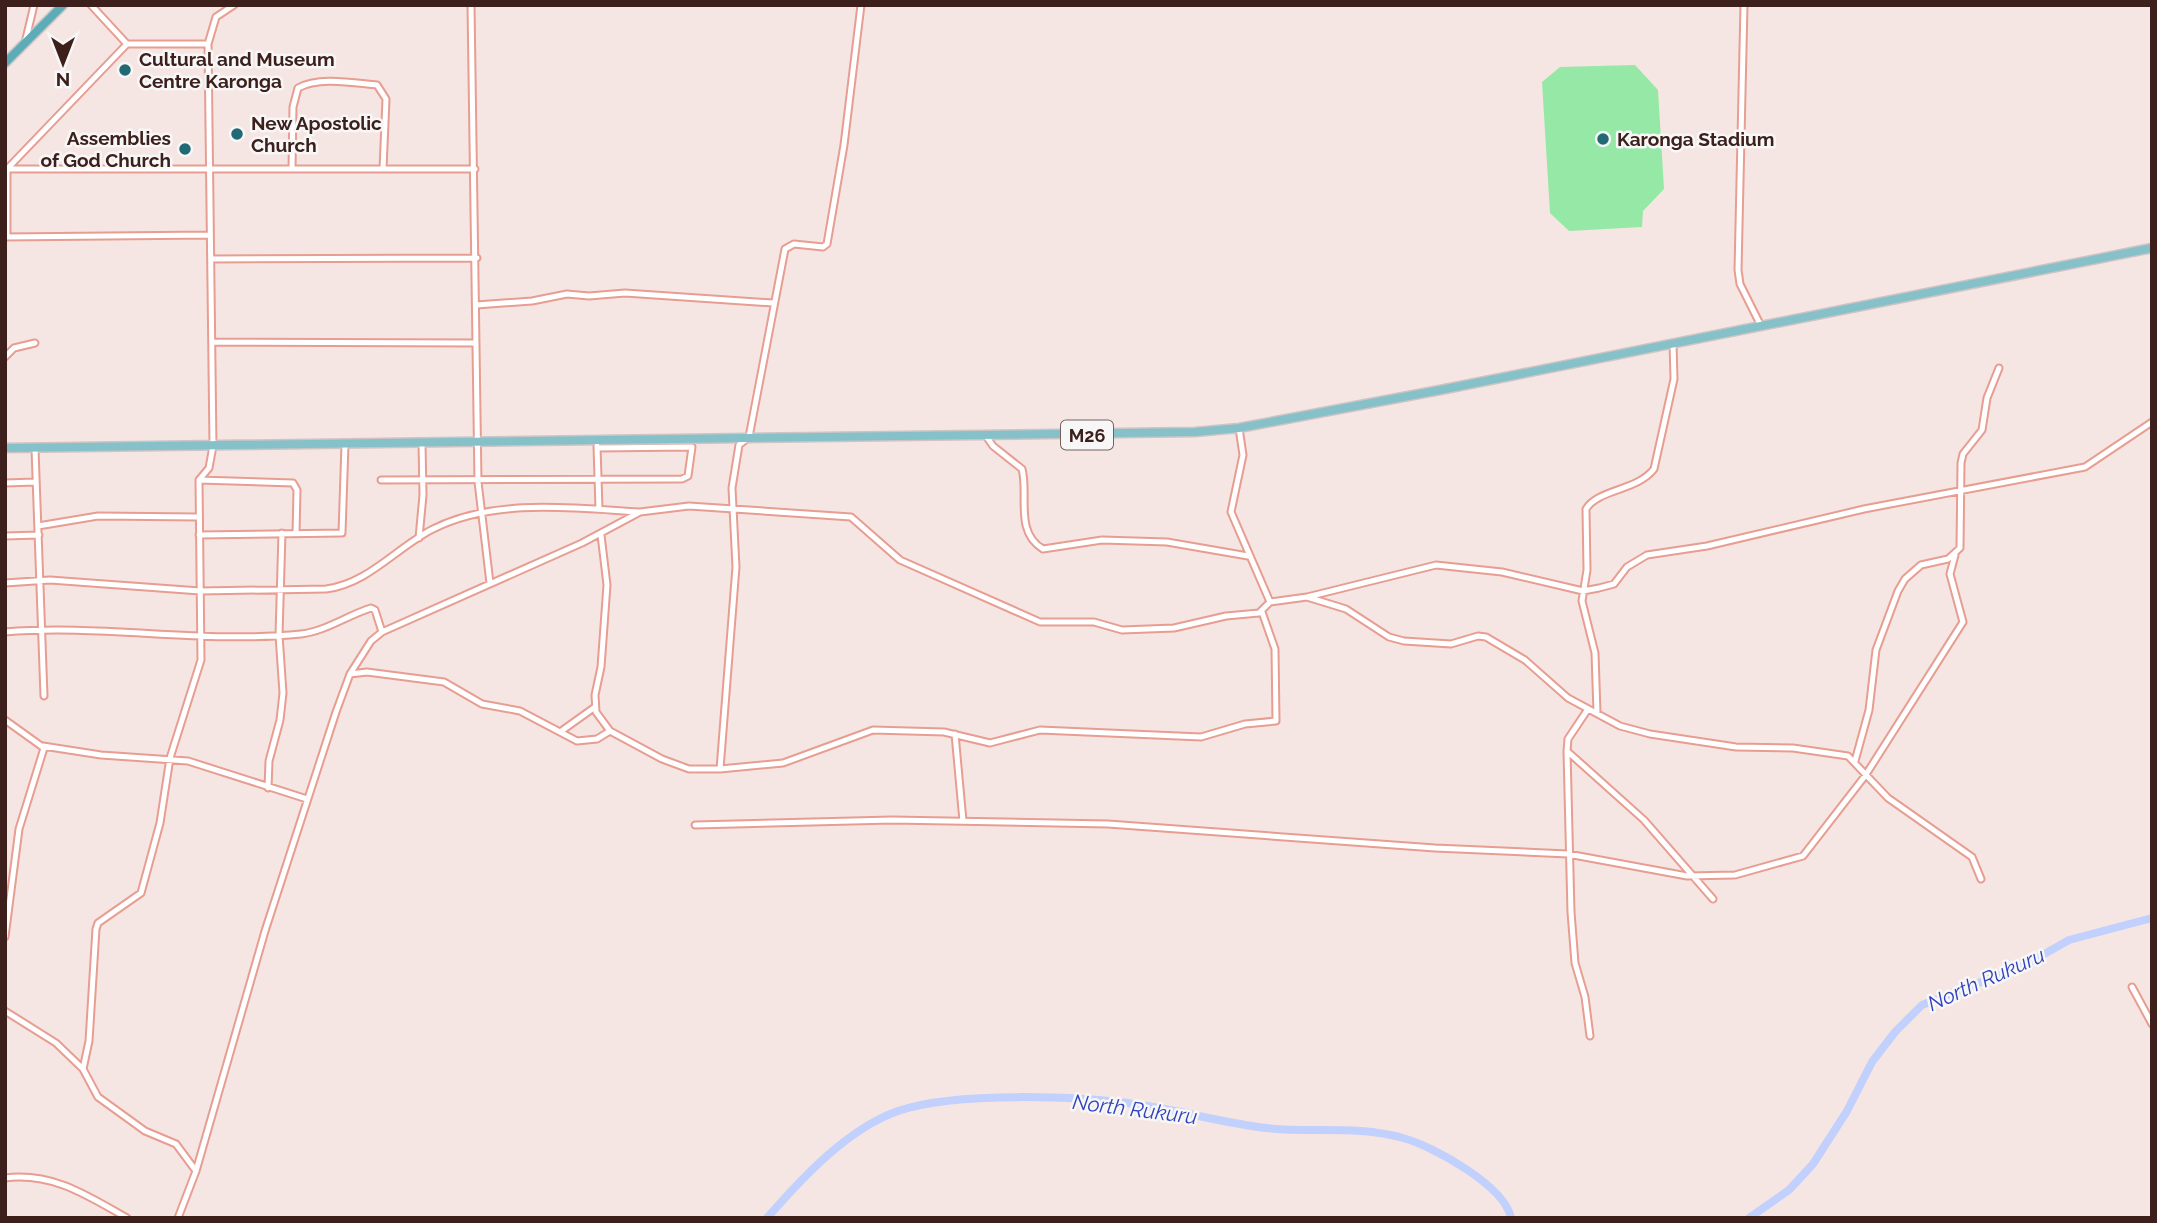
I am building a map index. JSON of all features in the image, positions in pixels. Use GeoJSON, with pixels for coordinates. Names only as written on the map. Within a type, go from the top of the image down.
{"type":"FeatureCollection","features":[{"type":"Feature","properties":{"kind":"highway"},"geometry":{"type":"LineString","coordinates":[[5,63],[63,5]]}},
{"type":"Feature","properties":{"kind":"main road","name":"M26"},"geometry":{"type":"LineString","coordinates":[[5,448],[478,441],[596,444],[749,438],[1195,432],[1239,428],[2152,248]]}},
{"type":"Feature","properties":{"kind":"street"},"geometry":{"type":"LineString","coordinates":[[25,44],[34,5]]}},
{"type":"Feature","properties":{"kind":"street"},"geometry":{"type":"LineString","coordinates":[[90,5],[127,44]]}},
{"type":"Feature","properties":{"kind":"street"},"geometry":{"type":"LineString","coordinates":[[83,1069],[89,1041],[96,929],[98,923],[141,893],[161,817],[170,758],[199,671],[203,635],[199,480],[209,468],[213,446],[208,44],[216,17],[234,5]]}},
{"type":"Feature","properties":{"kind":"street"},"geometry":{"type":"LineString","coordinates":[[471,5],[477,258],[478,482],[490,583]]}},
{"type":"Feature","properties":{"kind":"street"},"geometry":{"type":"LineString","coordinates":[[720,769],[736,567],[733,483],[739,445],[749,438],[773,303],[788,245],[823,247],[827,244],[844,145],[861,5]]}},
{"type":"Feature","properties":{"kind":"street"},"geometry":{"type":"LineString","coordinates":[[1744,5],[1738,270],[1740,284],[1760,324]]}},
{"type":"Feature","properties":{"kind":"street"},"geometry":{"type":"LineString","coordinates":[[208,44],[127,44],[7,169],[6,237],[210,235]]}},
{"type":"Feature","properties":{"kind":"street"},"geometry":{"type":"LineString","coordinates":[[292,169],[293,107],[298,88],[312,84],[346,82],[377,85],[386,99],[383,169]]}},
{"type":"Feature","properties":{"kind":"street"},"geometry":{"type":"LineString","coordinates":[[7,169],[475,169]]}},
{"type":"Feature","properties":{"kind":"street"},"geometry":{"type":"LineString","coordinates":[[211,259],[477,258]]}},
{"type":"Feature","properties":{"kind":"street"},"geometry":{"type":"LineString","coordinates":[[476,305],[533,301],[567,294],[589,296],[625,293],[773,303]]}},
{"type":"Feature","properties":{"kind":"street"},"geometry":{"type":"LineString","coordinates":[[212,342],[476,343]]}},
{"type":"Feature","properties":{"kind":"street"},"geometry":{"type":"LineString","coordinates":[[5,357],[14,348],[35,343]]}},
{"type":"Feature","properties":{"kind":"street"},"geometry":{"type":"LineString","coordinates":[[1597,713],[1596,660],[1582,601],[1587,577],[1588,505],[1644,480],[1657,460],[1674,379],[1673,343]]}},
{"type":"Feature","properties":{"kind":"street"},"geometry":{"type":"LineString","coordinates":[[695,825],[963,821],[1108,824],[1435,848],[1568,854],[1693,876],[1735,875],[1803,856],[1865,775],[1962,622],[1950,574],[1955,555],[1960,548],[1958,492],[1963,454],[1982,430],[1987,398],[1999,368]]}},
{"type":"Feature","properties":{"kind":"street"},"geometry":{"type":"LineString","coordinates":[[5,583],[39,580],[200,591],[326,589],[344,585],[389,561],[419,538],[450,522],[481,512],[598,509],[640,512],[690,506],[851,517],[900,560],[1040,622],[1094,622],[1122,630],[1174,628],[1226,616],[1262,612],[1270,602],[1307,597],[1436,565],[1502,572],[1583,591],[1614,583],[1627,567],[1647,555],[1707,547],[1819,519],[2085,467],[2152,422]]}},
{"type":"Feature","properties":{"kind":"street"},"geometry":{"type":"LineString","coordinates":[[1239,428],[1243,455],[1231,512],[1270,602]]}},
{"type":"Feature","properties":{"kind":"street"},"geometry":{"type":"LineString","coordinates":[[986,436],[993,446],[1021,469],[1025,521],[1035,543],[1043,549],[1102,540],[1167,542],[1248,556]]}},
{"type":"Feature","properties":{"kind":"street"},"geometry":{"type":"LineString","coordinates":[[419,538],[422,443]]}},
{"type":"Feature","properties":{"kind":"street"},"geometry":{"type":"LineString","coordinates":[[199,535],[342,533],[345,444]]}},
{"type":"Feature","properties":{"kind":"street"},"geometry":{"type":"LineString","coordinates":[[382,480],[422,482],[598,480],[682,480],[688,476],[692,447],[596,444],[598,480],[598,509]]}},
{"type":"Feature","properties":{"kind":"street"},"geometry":{"type":"LineString","coordinates":[[35,449],[44,696]]}},
{"type":"Feature","properties":{"kind":"street"},"geometry":{"type":"LineString","coordinates":[[199,480],[293,483],[297,490],[296,534]]}},
{"type":"Feature","properties":{"kind":"street"},"geometry":{"type":"LineString","coordinates":[[5,483],[35,482]]}},
{"type":"Feature","properties":{"kind":"street"},"geometry":{"type":"LineString","coordinates":[[178,1218],[196,1171],[307,799],[350,674],[371,641],[382,632],[601,534],[640,512]]}},
{"type":"Feature","properties":{"kind":"street"},"geometry":{"type":"LineString","coordinates":[[38,526],[98,516],[198,517]]}},
{"type":"Feature","properties":{"kind":"street"},"geometry":{"type":"LineString","coordinates":[[268,788],[269,761],[280,720],[283,693],[279,635],[282,533]]}},
{"type":"Feature","properties":{"kind":"street"},"geometry":{"type":"LineString","coordinates":[[601,534],[607,585],[595,707],[601,722],[610,731],[672,764],[690,769],[720,769],[789,762],[873,730],[955,734],[990,743],[1040,730],[1201,737],[1245,724],[1276,721],[1275,649],[1262,612]]}},
{"type":"Feature","properties":{"kind":"street"},"geometry":{"type":"LineString","coordinates":[[5,536],[39,535]]}},
{"type":"Feature","properties":{"kind":"street"},"geometry":{"type":"LineString","coordinates":[[1855,761],[1869,710],[1876,650],[1898,591],[1905,579],[1921,565],[1955,555]]}},
{"type":"Feature","properties":{"kind":"street"},"geometry":{"type":"LineString","coordinates":[[1307,597],[1346,609],[1390,637],[1404,641],[1451,644],[1486,636],[1525,660],[1568,698],[1611,722],[1650,734],[1736,747],[1793,748],[1844,754],[1855,761],[1888,799],[1968,854],[1981,879]]}},
{"type":"Feature","properties":{"kind":"street"},"geometry":{"type":"LineString","coordinates":[[5,632],[41,629],[279,635],[309,632],[372,608],[382,632]]}},
{"type":"Feature","properties":{"kind":"street"},"geometry":{"type":"LineString","coordinates":[[350,674],[367,672],[444,682],[482,705],[520,711],[574,740],[587,741],[604,737],[610,731]]}},
{"type":"Feature","properties":{"kind":"street"},"geometry":{"type":"LineString","coordinates":[[560,732],[595,707]]}},
{"type":"Feature","properties":{"kind":"street"},"geometry":{"type":"LineString","coordinates":[[1588,709],[1568,738],[1567,751],[1568,854],[1575,963],[1585,997],[1590,1037]]}},
{"type":"Feature","properties":{"kind":"street"},"geometry":{"type":"LineString","coordinates":[[5,720],[43,746],[101,755],[188,761],[307,799]]}},
{"type":"Feature","properties":{"kind":"street"},"geometry":{"type":"LineString","coordinates":[[955,734],[963,821]]}},
{"type":"Feature","properties":{"kind":"street"},"geometry":{"type":"LineString","coordinates":[[5,937],[19,829],[43,746]]}},
{"type":"Feature","properties":{"kind":"street"},"geometry":{"type":"LineString","coordinates":[[1567,751],[1644,820],[1713,899]]}},
{"type":"Feature","properties":{"kind":"street"},"geometry":{"type":"LineString","coordinates":[[2132,987],[2152,1024]]}},
{"type":"Feature","properties":{"kind":"street"},"geometry":{"type":"LineString","coordinates":[[5,1012],[56,1043],[83,1069],[98,1097],[145,1132],[176,1144],[196,1171]]}},
{"type":"Feature","properties":{"kind":"street"},"geometry":{"type":"LineString","coordinates":[[5,1178],[29,1177],[70,1186],[127,1218]]}},
{"type":"Feature","properties":{"kind":"green space","name":"Karonga Stadium"},"geometry":{"type":"Polygon","coordinates":[[[1635,65],[1658,90],[1664,189],[1643,211],[1642,227],[1569,231],[1550,213],[1542,82],[1560,67],[1635,65]]]}},
{"type":"Feature","properties":{"kind":"waterway","name":"North Rukuru"},"geometry":{"type":"LineString","coordinates":[[1749,1218],[1789,1190],[1813,1164],[1847,1111],[1872,1062],[1895,1032],[1922,1005],[2025,965],[2069,940],[2152,918]]}},
{"type":"Feature","properties":{"kind":"waterway","name":"North Rukuru"},"geometry":{"type":"LineString","coordinates":[[767,1218],[826,1156],[879,1119],[898,1111],[951,1100],[1018,1097],[1115,1102],[1266,1128],[1352,1130],[1403,1138],[1432,1149],[1466,1169],[1496,1193],[1511,1218]]}},
{"type":"Feature","properties":{"kind":"place","name":"Cultural and Museum Centre Karonga"},"geometry":{"type":"Point","coordinates":[125,70]}},
{"type":"Feature","properties":{"kind":"place","name":"New Apostolic Church"},"geometry":{"type":"Point","coordinates":[237,134]}},
{"type":"Feature","properties":{"kind":"place","name":"Karonga Stadium"},"geometry":{"type":"Point","coordinates":[1603,139]}},
{"type":"Feature","properties":{"kind":"place","name":"Assemblies of God Church"},"geometry":{"type":"Point","coordinates":[185,149]}}]}
